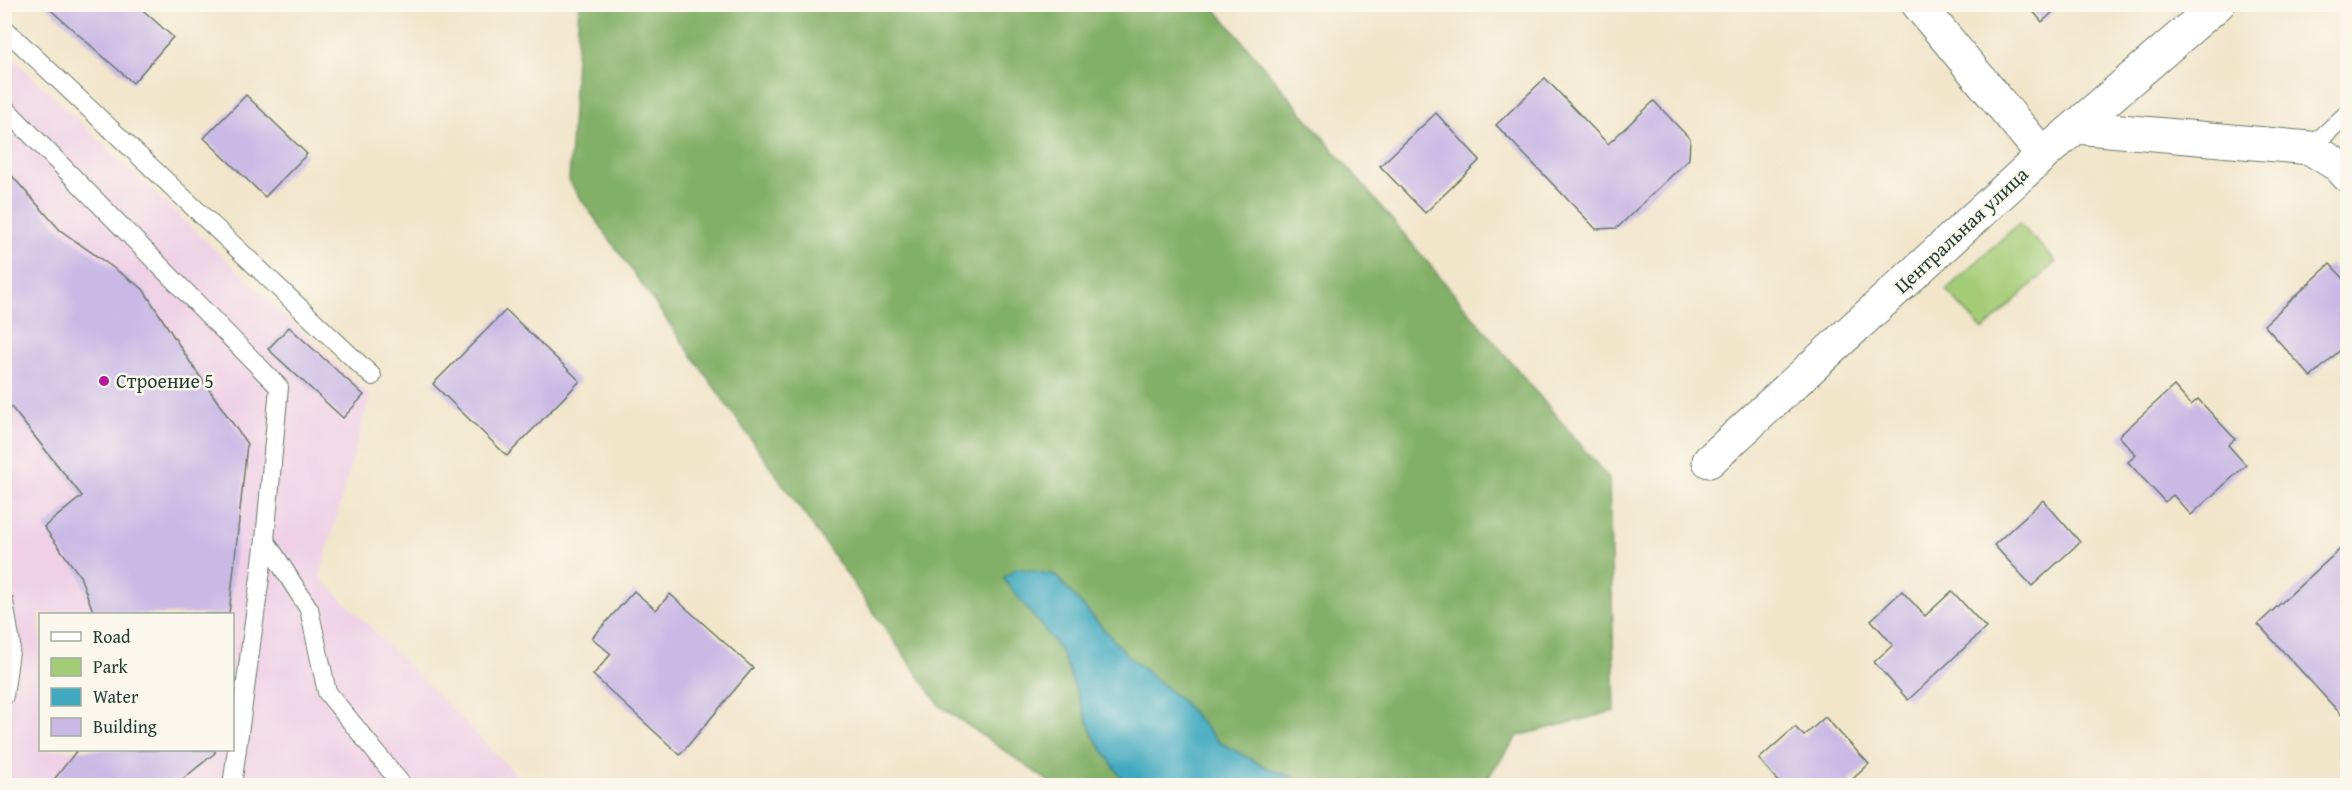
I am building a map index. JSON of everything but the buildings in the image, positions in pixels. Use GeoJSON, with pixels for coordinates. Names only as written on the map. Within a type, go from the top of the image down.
{"type":"FeatureCollection","features":[{"type":"Feature","properties":{"kind":"street"},"geometry":{"type":"LineString","coordinates":[[1918,4],[2043,155]]}},
{"type":"Feature","properties":{"kind":"street","name":"Центральная улица"},"geometry":{"type":"LineString","coordinates":[[1709,461],[2043,155],[2218,4]]}},
{"type":"Feature","properties":{"kind":"street"},"geometry":{"type":"LineString","coordinates":[[2076,128],[2310,148],[2339,166],[2348,176]]}},
{"type":"Feature","properties":{"kind":"lane"},"geometry":{"type":"LineString","coordinates":[[4,28],[372,375]]}},
{"type":"Feature","properties":{"kind":"lane"},"geometry":{"type":"LineString","coordinates":[[4,107],[279,387],[265,540],[232,786]]}},
{"type":"Feature","properties":{"kind":"lane"},"geometry":{"type":"LineString","coordinates":[[2310,148],[2348,113]]}},
{"type":"Feature","properties":{"kind":"lane"},"geometry":{"type":"LineString","coordinates":[[265,540],[309,609],[327,692],[403,786]]}},
{"type":"Feature","properties":{"kind":"lane"},"geometry":{"type":"LineString","coordinates":[[4,602],[12,644],[4,696]]}},
{"type":"Feature","properties":{"kind":"shaded area"},"geometry":{"type":"Polygon","coordinates":[[[4,50],[370,396],[320,577],[527,785],[5,785],[4,50]]]}},
{"type":"Feature","properties":{"kind":"green space"},"geometry":{"type":"Polygon","coordinates":[[[579,5],[1212,5],[1609,479],[1615,711],[1518,736],[1482,785],[1313,785],[1267,768],[1219,742],[1183,702],[1128,656],[1055,575],[1004,578],[1061,651],[1093,735],[1126,785],[1054,785],[940,706],[569,182],[579,5]]]}},
{"type":"Feature","properties":{"kind":"green space"},"geometry":{"type":"Polygon","coordinates":[[[2019,223],[2056,262],[1983,330],[1946,290],[2019,223]]]}},
{"type":"Feature","properties":{"kind":"water"},"geometry":{"type":"Polygon","coordinates":[[[1017,568],[1055,575],[1128,656],[1183,702],[1219,742],[1267,768],[1313,785],[1126,785],[1093,735],[1061,651],[1003,578],[1017,568]]]}},
{"type":"Feature","properties":{"kind":"place","name":"Строение 5"},"geometry":{"type":"Point","coordinates":[104,381]}}]}
